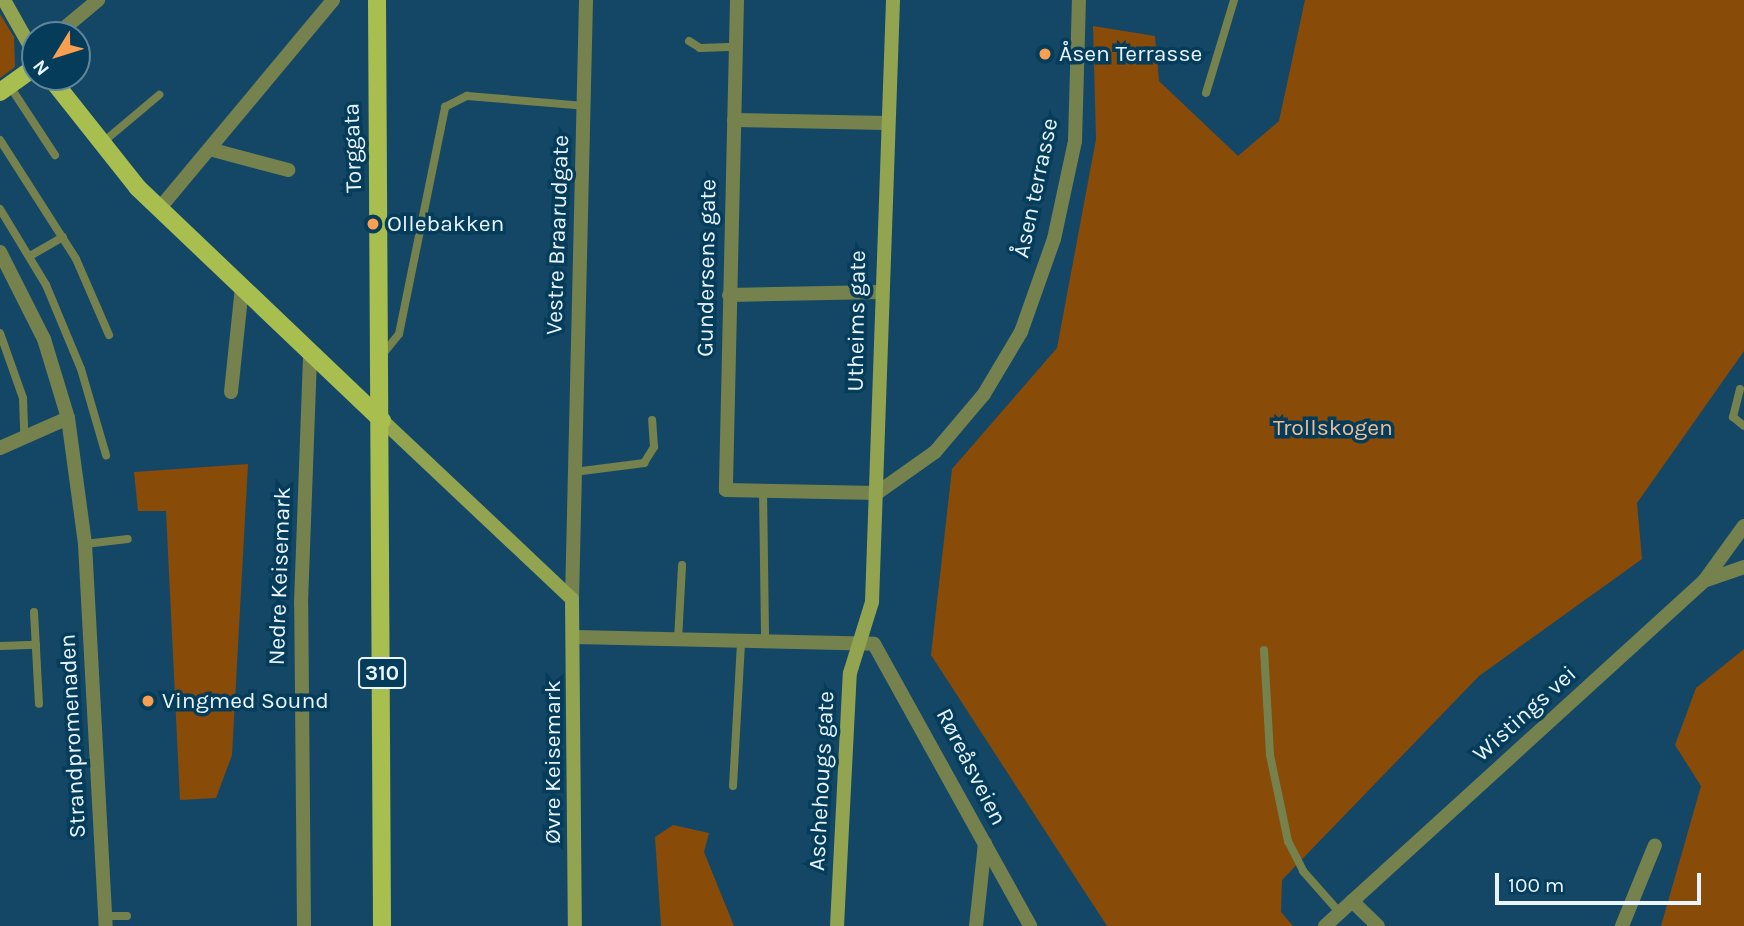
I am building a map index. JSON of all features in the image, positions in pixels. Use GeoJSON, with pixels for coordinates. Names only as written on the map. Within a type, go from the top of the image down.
{"type":"FeatureCollection","features":[{"type":"Feature","properties":{"kind":"main road"},"geometry":{"type":"LineString","coordinates":[[4,0],[21,31]]}},
{"type":"Feature","properties":{"kind":"main road","name":"Torggata"},"geometry":{"type":"LineString","coordinates":[[377,0],[382,420]]}},
{"type":"Feature","properties":{"kind":"main road","name":"Utheims gate"},"geometry":{"type":"LineString","coordinates":[[861,641],[872,602],[885,123],[893,0]]}},
{"type":"Feature","properties":{"kind":"main road"},"geometry":{"type":"LineString","coordinates":[[4,89],[21,71]]}},
{"type":"Feature","properties":{"kind":"main road"},"geometry":{"type":"LineString","coordinates":[[60,91],[99,145],[159,209],[572,599]]}},
{"type":"Feature","properties":{"kind":"main road","name":"310"},"geometry":{"type":"LineString","coordinates":[[382,420],[382,926]]}},
{"type":"Feature","properties":{"kind":"main road","name":"Øvre Keisemark"},"geometry":{"type":"LineString","coordinates":[[572,599],[575,637],[575,926]]}},
{"type":"Feature","properties":{"kind":"main road","name":"Aschehougs gate"},"geometry":{"type":"LineString","coordinates":[[836,926],[850,673],[861,641]]}},
{"type":"Feature","properties":{"kind":"street"},"geometry":{"type":"LineString","coordinates":[[159,209],[213,150],[333,0]]}},
{"type":"Feature","properties":{"kind":"street","name":"Vestre Braarudgate"},"geometry":{"type":"LineString","coordinates":[[572,599],[586,0]]}},
{"type":"Feature","properties":{"kind":"street","name":"Gundersens gate"},"geometry":{"type":"LineString","coordinates":[[737,0],[726,490],[763,490]]}},
{"type":"Feature","properties":{"kind":"street","name":"Åsen terrasse"},"geometry":{"type":"LineString","coordinates":[[877,493],[935,452],[984,394],[1021,332],[1054,239],[1074,141],[1079,0]]}},
{"type":"Feature","properties":{"kind":"street"},"geometry":{"type":"LineString","coordinates":[[71,21],[93,2]]}},
{"type":"Feature","properties":{"kind":"street"},"geometry":{"type":"LineString","coordinates":[[734,120],[885,123]]}},
{"type":"Feature","properties":{"kind":"street"},"geometry":{"type":"LineString","coordinates":[[213,150],[288,170]]}},
{"type":"Feature","properties":{"kind":"street","name":"Strandpromenaden"},"geometry":{"type":"LineString","coordinates":[[0,252],[44,340],[68,418],[85,544],[106,921]]}},
{"type":"Feature","properties":{"kind":"street"},"geometry":{"type":"LineString","coordinates":[[230,392],[242,288]]}},
{"type":"Feature","properties":{"kind":"street"},"geometry":{"type":"LineString","coordinates":[[729,295],[880,292]]}},
{"type":"Feature","properties":{"kind":"street","name":"Nedre Keisemark"},"geometry":{"type":"LineString","coordinates":[[304,926],[300,667],[310,353]]}},
{"type":"Feature","properties":{"kind":"street"},"geometry":{"type":"LineString","coordinates":[[0,448],[24,434],[68,418]]}},
{"type":"Feature","properties":{"kind":"street"},"geometry":{"type":"LineString","coordinates":[[763,490],[877,493]]}},
{"type":"Feature","properties":{"kind":"street","name":"Wistings vei"},"geometry":{"type":"LineString","coordinates":[[1325,926],[1704,580],[1744,526]]}},
{"type":"Feature","properties":{"kind":"street"},"geometry":{"type":"LineString","coordinates":[[1704,580],[1744,567]]}},
{"type":"Feature","properties":{"kind":"street"},"geometry":{"type":"LineString","coordinates":[[575,637],[741,643],[861,641]]}},
{"type":"Feature","properties":{"kind":"street","name":"Røreåsveien"},"geometry":{"type":"LineString","coordinates":[[861,641],[885,654],[1030,926]]}},
{"type":"Feature","properties":{"kind":"street"},"geometry":{"type":"LineString","coordinates":[[976,926],[985,843]]}},
{"type":"Feature","properties":{"kind":"street"},"geometry":{"type":"LineString","coordinates":[[1622,926],[1655,845]]}},
{"type":"Feature","properties":{"kind":"street"},"geometry":{"type":"LineString","coordinates":[[1352,901],[1378,926]]}},
{"type":"Feature","properties":{"kind":"lane"},"geometry":{"type":"LineString","coordinates":[[1206,93],[1234,0]]}},
{"type":"Feature","properties":{"kind":"lane"},"geometry":{"type":"LineString","coordinates":[[689,41],[700,48],[736,47]]}},
{"type":"Feature","properties":{"kind":"lane"},"geometry":{"type":"LineString","coordinates":[[4,89],[55,155]]}},
{"type":"Feature","properties":{"kind":"lane"},"geometry":{"type":"LineString","coordinates":[[99,145],[159,95]]}},
{"type":"Feature","properties":{"kind":"lane"},"geometry":{"type":"LineString","coordinates":[[382,355],[399,334],[444,107],[467,96],[585,106]]}},
{"type":"Feature","properties":{"kind":"lane"},"geometry":{"type":"LineString","coordinates":[[0,140],[63,237],[109,335]]}},
{"type":"Feature","properties":{"kind":"lane"},"geometry":{"type":"LineString","coordinates":[[0,209],[30,256],[81,369],[106,455]]}},
{"type":"Feature","properties":{"kind":"lane"},"geometry":{"type":"LineString","coordinates":[[30,256],[63,237]]}},
{"type":"Feature","properties":{"kind":"lane"},"geometry":{"type":"LineString","coordinates":[[0,333],[23,398],[24,434]]}},
{"type":"Feature","properties":{"kind":"lane"},"geometry":{"type":"LineString","coordinates":[[1740,389],[1733,417],[1744,426]]}},
{"type":"Feature","properties":{"kind":"lane"},"geometry":{"type":"LineString","coordinates":[[574,472],[643,463],[654,447],[652,420]]}},
{"type":"Feature","properties":{"kind":"lane"},"geometry":{"type":"LineString","coordinates":[[763,490],[765,642]]}},
{"type":"Feature","properties":{"kind":"lane"},"geometry":{"type":"LineString","coordinates":[[85,544],[128,539]]}},
{"type":"Feature","properties":{"kind":"lane"},"geometry":{"type":"LineString","coordinates":[[678,640],[682,565]]}},
{"type":"Feature","properties":{"kind":"lane"},"geometry":{"type":"LineString","coordinates":[[34,612],[39,704]]}},
{"type":"Feature","properties":{"kind":"lane"},"geometry":{"type":"LineString","coordinates":[[733,786],[741,643]]}},
{"type":"Feature","properties":{"kind":"lane"},"geometry":{"type":"LineString","coordinates":[[0,646],[36,645]]}},
{"type":"Feature","properties":{"kind":"lane"},"geometry":{"type":"LineString","coordinates":[[1264,650],[1270,755],[1288,841],[1303,871],[1340,913]]}},
{"type":"Feature","properties":{"kind":"lane"},"geometry":{"type":"LineString","coordinates":[[106,921],[127,916]]}},
{"type":"Feature","properties":{"kind":"green space","name":"Trollskogen"},"geometry":{"type":"Polygon","coordinates":[[[1305,0],[1744,0],[1744,351],[1637,503],[1642,559],[1479,676],[1282,880],[1281,912],[1293,926],[1107,926],[931,655],[952,469],[1057,348],[1096,139],[1093,26],[1155,36],[1159,81],[1238,156],[1279,121],[1305,0]]]}},
{"type":"Feature","properties":{"kind":"green space"},"geometry":{"type":"Polygon","coordinates":[[[0,14],[14,37],[15,67],[0,78],[0,14]]]}},
{"type":"Feature","properties":{"kind":"green space"},"geometry":{"type":"Polygon","coordinates":[[[248,464],[232,755],[216,798],[180,800],[166,511],[138,511],[134,472],[248,464]]]}},
{"type":"Feature","properties":{"kind":"green space"},"geometry":{"type":"Polygon","coordinates":[[[1744,649],[1744,926],[1661,926],[1701,786],[1675,745],[1696,688],[1744,649]]]}},
{"type":"Feature","properties":{"kind":"green space"},"geometry":{"type":"Polygon","coordinates":[[[673,825],[709,833],[704,852],[734,926],[661,926],[655,837],[673,825]]]}},
{"type":"Feature","properties":{"kind":"place","name":"Åsen Terrasse"},"geometry":{"type":"Point","coordinates":[1045,54]}},
{"type":"Feature","properties":{"kind":"place","name":"Ollebakken"},"geometry":{"type":"Point","coordinates":[373,224]}},
{"type":"Feature","properties":{"kind":"place","name":"Vingmed Sound"},"geometry":{"type":"Point","coordinates":[148,701]}}]}
